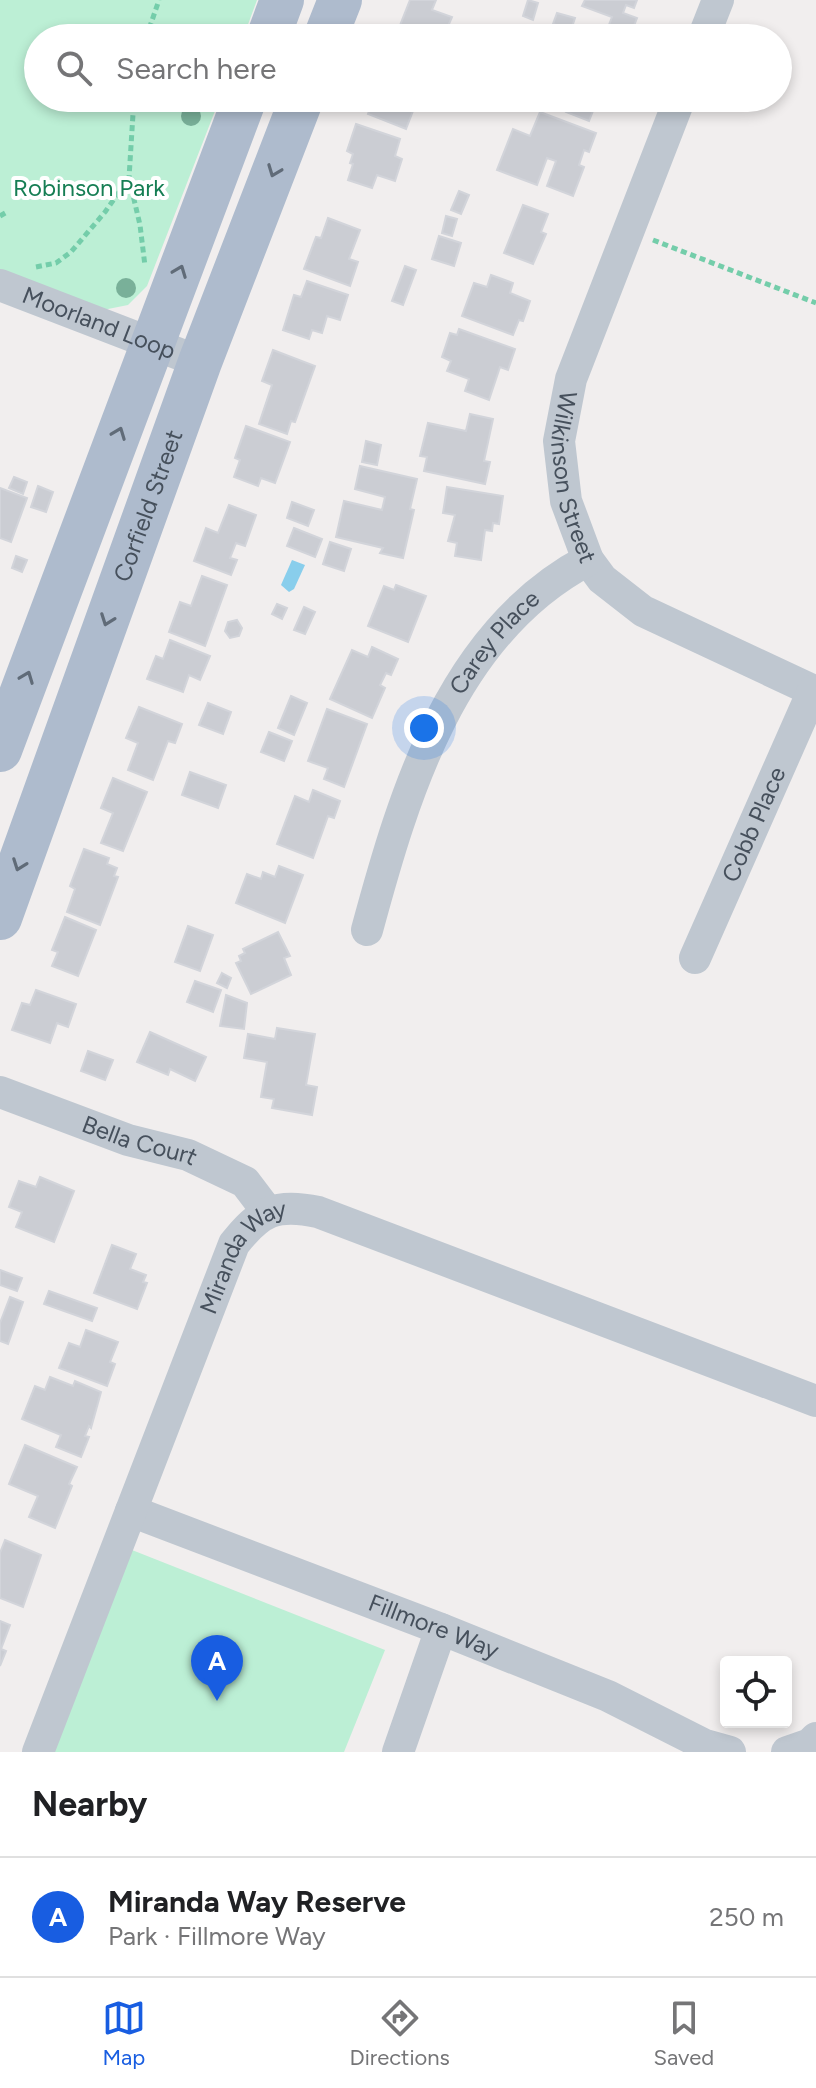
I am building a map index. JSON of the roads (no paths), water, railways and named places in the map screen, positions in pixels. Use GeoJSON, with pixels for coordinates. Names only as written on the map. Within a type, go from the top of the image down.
{"type":"FeatureCollection","features":[{"type":"Feature","properties":{"kind":"main road"},"geometry":{"type":"LineString","coordinates":[[273,24],[282,0]]}},
{"type":"Feature","properties":{"kind":"main road"},"geometry":{"type":"LineString","coordinates":[[331,24],[340,0]]}},
{"type":"Feature","properties":{"kind":"main road"},"geometry":{"type":"LineString","coordinates":[[0,750],[240,112]]}},
{"type":"Feature","properties":{"kind":"main road","name":"Corfield Street"},"geometry":{"type":"LineString","coordinates":[[0,918],[200,362],[297,112]]}},
{"type":"Feature","properties":{"kind":"street"},"geometry":{"type":"LineString","coordinates":[[709,24],[718,0]]}},
{"type":"Feature","properties":{"kind":"street","name":"Wilkinson Street"},"geometry":{"type":"LineString","coordinates":[[675,112],[571,379],[559,441],[566,501],[588,560],[602,579],[643,611],[814,692]]}},
{"type":"Feature","properties":{"kind":"street","name":"Moorland Loop"},"geometry":{"type":"LineString","coordinates":[[0,285],[200,362]]}},
{"type":"Feature","properties":{"kind":"street","name":"Carey Place"},"geometry":{"type":"LineString","coordinates":[[367,930],[392,839],[436,729],[466,675],[491,642],[525,607],[555,581],[588,560]]}},
{"type":"Feature","properties":{"kind":"street","name":"Cobb Place"},"geometry":{"type":"LineString","coordinates":[[695,958],[814,692]]}},
{"type":"Feature","properties":{"kind":"street","name":"Bella Court"},"geometry":{"type":"LineString","coordinates":[[0,1092],[128,1140],[188,1155],[245,1182],[267,1211]]}},
{"type":"Feature","properties":{"kind":"street","name":"Miranda Way"},"geometry":{"type":"LineString","coordinates":[[38,1752],[234,1244],[250,1223],[267,1211],[295,1207],[318,1212],[816,1401]]}},
{"type":"Feature","properties":{"kind":"street","name":"Fillmore Way"},"geometry":{"type":"LineString","coordinates":[[131,1511],[608,1696],[705,1745],[730,1752]]}},
{"type":"Feature","properties":{"kind":"street"},"geometry":{"type":"LineString","coordinates":[[398,1752],[441,1629]]}},
{"type":"Feature","properties":{"kind":"street"},"geometry":{"type":"LineString","coordinates":[[787,1752],[810,1744],[816,1738]]}},
{"type":"Feature","properties":{"kind":"water"},"geometry":{"type":"Polygon","coordinates":[[[292,560],[305,565],[294,589],[289,592],[281,585],[292,560]]]}},
{"type":"Feature","properties":{"kind":"place","name":"Miranda Way Reserve"},"geometry":{"type":"Point","coordinates":[217,1701]}},
{"type":"Feature","properties":{"kind":"park label","name":"Robinson Park"},"geometry":{"type":"Point","coordinates":[89,188]}}]}
